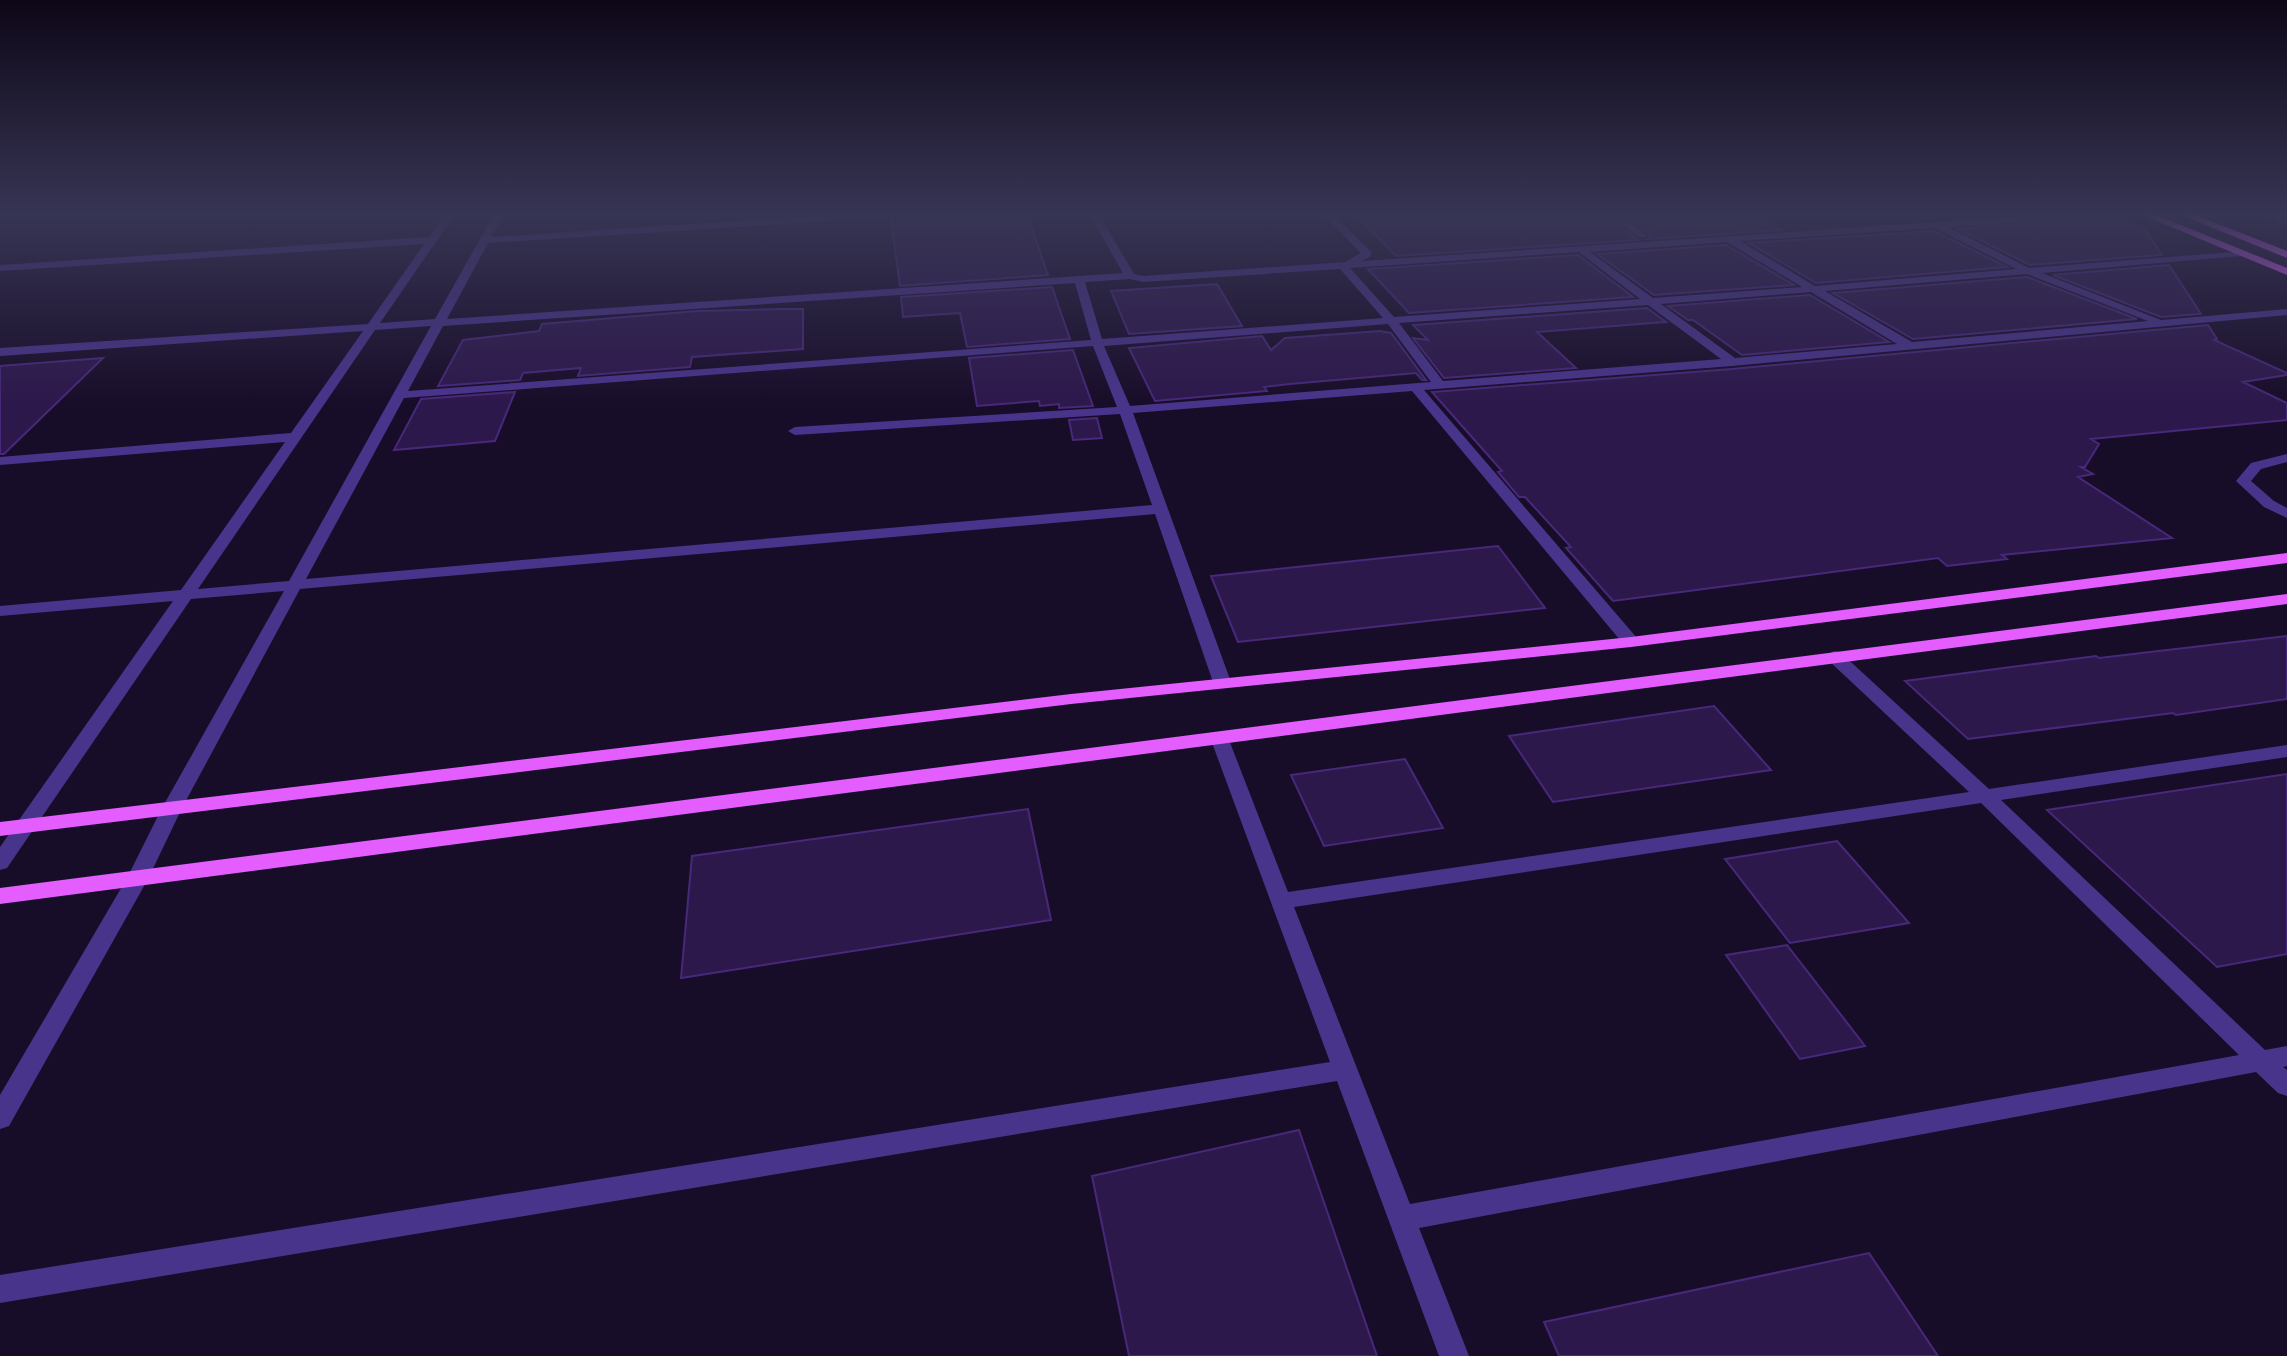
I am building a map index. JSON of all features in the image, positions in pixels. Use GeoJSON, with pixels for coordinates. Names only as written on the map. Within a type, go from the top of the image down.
{"type":"FeatureCollection","features":[{"type":"Feature","properties":{"kind":"main road"},"geometry":{"type":"LineString","coordinates":[[0,829],[1222,682],[1631,642],[2287,558]]}},
{"type":"Feature","properties":{"kind":"main road"},"geometry":{"type":"LineString","coordinates":[[0,896],[1220,740],[1834,656],[2287,599]]}},
{"type":"Feature","properties":{"kind":"street"},"geometry":{"type":"LineString","coordinates":[[0,863],[408,277]]}},
{"type":"Feature","properties":{"kind":"street"},"geometry":{"type":"LineString","coordinates":[[0,1118],[137,879],[173,808],[464,277]]}},
{"type":"Feature","properties":{"kind":"street"},"geometry":{"type":"LineString","coordinates":[[0,352],[1114,277]]}},
{"type":"Feature","properties":{"kind":"street"},"geometry":{"type":"LineString","coordinates":[[1136,277],[1172,277]]}},
{"type":"Feature","properties":{"kind":"street"},"geometry":{"type":"LineString","coordinates":[[1353,277],[1390,319],[1439,384]]}},
{"type":"Feature","properties":{"kind":"street"},"geometry":{"type":"LineString","coordinates":[[1618,277],[1732,362]]}},
{"type":"Feature","properties":{"kind":"street"},"geometry":{"type":"LineString","coordinates":[[1793,277],[1908,345]]}},
{"type":"Feature","properties":{"kind":"street"},"geometry":{"type":"LineString","coordinates":[[399,395],[1953,277]]}},
{"type":"Feature","properties":{"kind":"street"},"geometry":{"type":"LineString","coordinates":[[2044,277],[2160,322]]}},
{"type":"Feature","properties":{"kind":"street"},"geometry":{"type":"LineString","coordinates":[[1079,280],[1097,342],[1125,410],[1222,682]]}},
{"type":"Feature","properties":{"kind":"street"},"geometry":{"type":"LineString","coordinates":[[795,431],[1125,410],[1732,362],[2287,312]]}},
{"type":"Feature","properties":{"kind":"street"},"geometry":{"type":"LineString","coordinates":[[1415,387],[1631,642]]}},
{"type":"Feature","properties":{"kind":"street"},"geometry":{"type":"LineString","coordinates":[[0,461],[297,437]]}},
{"type":"Feature","properties":{"kind":"street"},"geometry":{"type":"LineString","coordinates":[[2287,458],[2256,466],[2243,481],[2269,504],[2287,514]]}},
{"type":"Feature","properties":{"kind":"street"},"geometry":{"type":"LineString","coordinates":[[0,611],[1161,509]]}},
{"type":"Feature","properties":{"kind":"street"},"geometry":{"type":"LineString","coordinates":[[1834,656],[1986,796],[2287,1086]]}},
{"type":"Feature","properties":{"kind":"street"},"geometry":{"type":"LineString","coordinates":[[1220,740],[1404,1218],[1454,1356]]}},
{"type":"Feature","properties":{"kind":"street"},"geometry":{"type":"LineString","coordinates":[[1283,901],[2287,751]]}},
{"type":"Feature","properties":{"kind":"street"},"geometry":{"type":"LineString","coordinates":[[1404,1218],[2287,1056]]}},
{"type":"Feature","properties":{"kind":"street"},"geometry":{"type":"LineString","coordinates":[[0,1289],[1347,1069]]}},
{"type":"Feature","properties":{"kind":"building"},"geometry":{"type":"Polygon","coordinates":[[[899,277],[1017,277],[900,286],[899,277]]]}},
{"type":"Feature","properties":{"kind":"building"},"geometry":{"type":"Polygon","coordinates":[[[1376,277],[1607,277],[1633,297],[1409,313],[1376,277]]]}},
{"type":"Feature","properties":{"kind":"building"},"geometry":{"type":"Polygon","coordinates":[[[1629,277],[1781,277],[1794,285],[1654,295],[1629,277]]]}},
{"type":"Feature","properties":{"kind":"building"},"geometry":{"type":"Polygon","coordinates":[[[1806,277],[1884,277],[1816,283],[1806,277]]]}},
{"type":"Feature","properties":{"kind":"building"},"geometry":{"type":"Polygon","coordinates":[[[2028,277],[2137,319],[1913,339],[1833,293],[2028,277]]]}},
{"type":"Feature","properties":{"kind":"building"},"geometry":{"type":"Polygon","coordinates":[[[2059,277],[2177,277],[2201,314],[2161,317],[2059,277]]]}},
{"type":"Feature","properties":{"kind":"building"},"geometry":{"type":"Polygon","coordinates":[[[1217,284],[1242,326],[1129,334],[1111,291],[1217,284]]]}},
{"type":"Feature","properties":{"kind":"building"},"geometry":{"type":"Polygon","coordinates":[[[1052,287],[1070,339],[967,347],[960,313],[903,317],[901,297],[1052,287]]]}},
{"type":"Feature","properties":{"kind":"building"},"geometry":{"type":"Polygon","coordinates":[[[1810,295],[1889,342],[1742,355],[1693,320],[1688,320],[1668,306],[1810,295]]]}},
{"type":"Feature","properties":{"kind":"building"},"geometry":{"type":"Polygon","coordinates":[[[1647,308],[1666,322],[1537,332],[1576,368],[1444,378],[1413,338],[1428,340],[1413,325],[1647,308]]]}},
{"type":"Feature","properties":{"kind":"building"},"geometry":{"type":"Polygon","coordinates":[[[803,309],[803,349],[692,357],[690,367],[578,376],[581,368],[523,373],[520,380],[438,386],[463,340],[539,331],[542,324],[697,311],[803,309]]]}},
{"type":"Feature","properties":{"kind":"building"},"geometry":{"type":"Polygon","coordinates":[[[2208,325],[2217,339],[2214,340],[2287,373],[2243,382],[2287,403],[2287,420],[2091,439],[2099,444],[2085,467],[2081,467],[2093,474],[2078,477],[2172,538],[2002,555],[2007,559],[1947,566],[1938,558],[1613,601],[1566,548],[1571,547],[1525,497],[1519,497],[1498,472],[1502,471],[1432,392],[1732,369],[2208,325]]]}},
{"type":"Feature","properties":{"kind":"building"},"geometry":{"type":"Polygon","coordinates":[[[1380,331],[1391,333],[1426,380],[1422,380],[1416,373],[1290,384],[1264,387],[1267,391],[1155,401],[1129,348],[1262,336],[1271,350],[1285,338],[1380,331]]]}},
{"type":"Feature","properties":{"kind":"building"},"geometry":{"type":"Polygon","coordinates":[[[1073,350],[1093,406],[1059,408],[1059,404],[1040,406],[1039,401],[977,406],[969,358],[1073,350]]]}},
{"type":"Feature","properties":{"kind":"building"},"geometry":{"type":"Polygon","coordinates":[[[103,358],[4,454],[0,454],[0,366],[103,358]]]}},
{"type":"Feature","properties":{"kind":"building"},"geometry":{"type":"Polygon","coordinates":[[[515,392],[495,441],[394,450],[421,399],[515,392]]]}},
{"type":"Feature","properties":{"kind":"building"},"geometry":{"type":"Polygon","coordinates":[[[1097,418],[1102,438],[1073,440],[1069,420],[1097,418]]]}},
{"type":"Feature","properties":{"kind":"building"},"geometry":{"type":"Polygon","coordinates":[[[1498,546],[1545,608],[1238,642],[1211,576],[1498,546]]]}},
{"type":"Feature","properties":{"kind":"building"},"geometry":{"type":"Polygon","coordinates":[[[2287,636],[2287,699],[2176,715],[2173,713],[1968,739],[1905,681],[2096,656],[2099,658],[2287,636]]]}},
{"type":"Feature","properties":{"kind":"building"},"geometry":{"type":"Polygon","coordinates":[[[1714,706],[1771,770],[1553,802],[1509,736],[1714,706]]]}},
{"type":"Feature","properties":{"kind":"building"},"geometry":{"type":"Polygon","coordinates":[[[1405,759],[1443,828],[1324,846],[1291,775],[1405,759]]]}},
{"type":"Feature","properties":{"kind":"building"},"geometry":{"type":"Polygon","coordinates":[[[2287,774],[2287,954],[2217,967],[2047,810],[2287,774]]]}},
{"type":"Feature","properties":{"kind":"building"},"geometry":{"type":"Polygon","coordinates":[[[1028,809],[1051,920],[681,978],[692,856],[1028,809]]]}},
{"type":"Feature","properties":{"kind":"building"},"geometry":{"type":"Polygon","coordinates":[[[1837,841],[1909,923],[1790,943],[1725,859],[1837,841]]]}},
{"type":"Feature","properties":{"kind":"building"},"geometry":{"type":"Polygon","coordinates":[[[1787,945],[1865,1046],[1800,1059],[1726,955],[1787,945]]]}},
{"type":"Feature","properties":{"kind":"building"},"geometry":{"type":"Polygon","coordinates":[[[1299,1130],[1377,1356],[1129,1356],[1092,1176],[1299,1130]]]}},
{"type":"Feature","properties":{"kind":"building"},"geometry":{"type":"Polygon","coordinates":[[[1869,1253],[1938,1356],[1559,1356],[1544,1322],[1869,1253]]]}}]}
